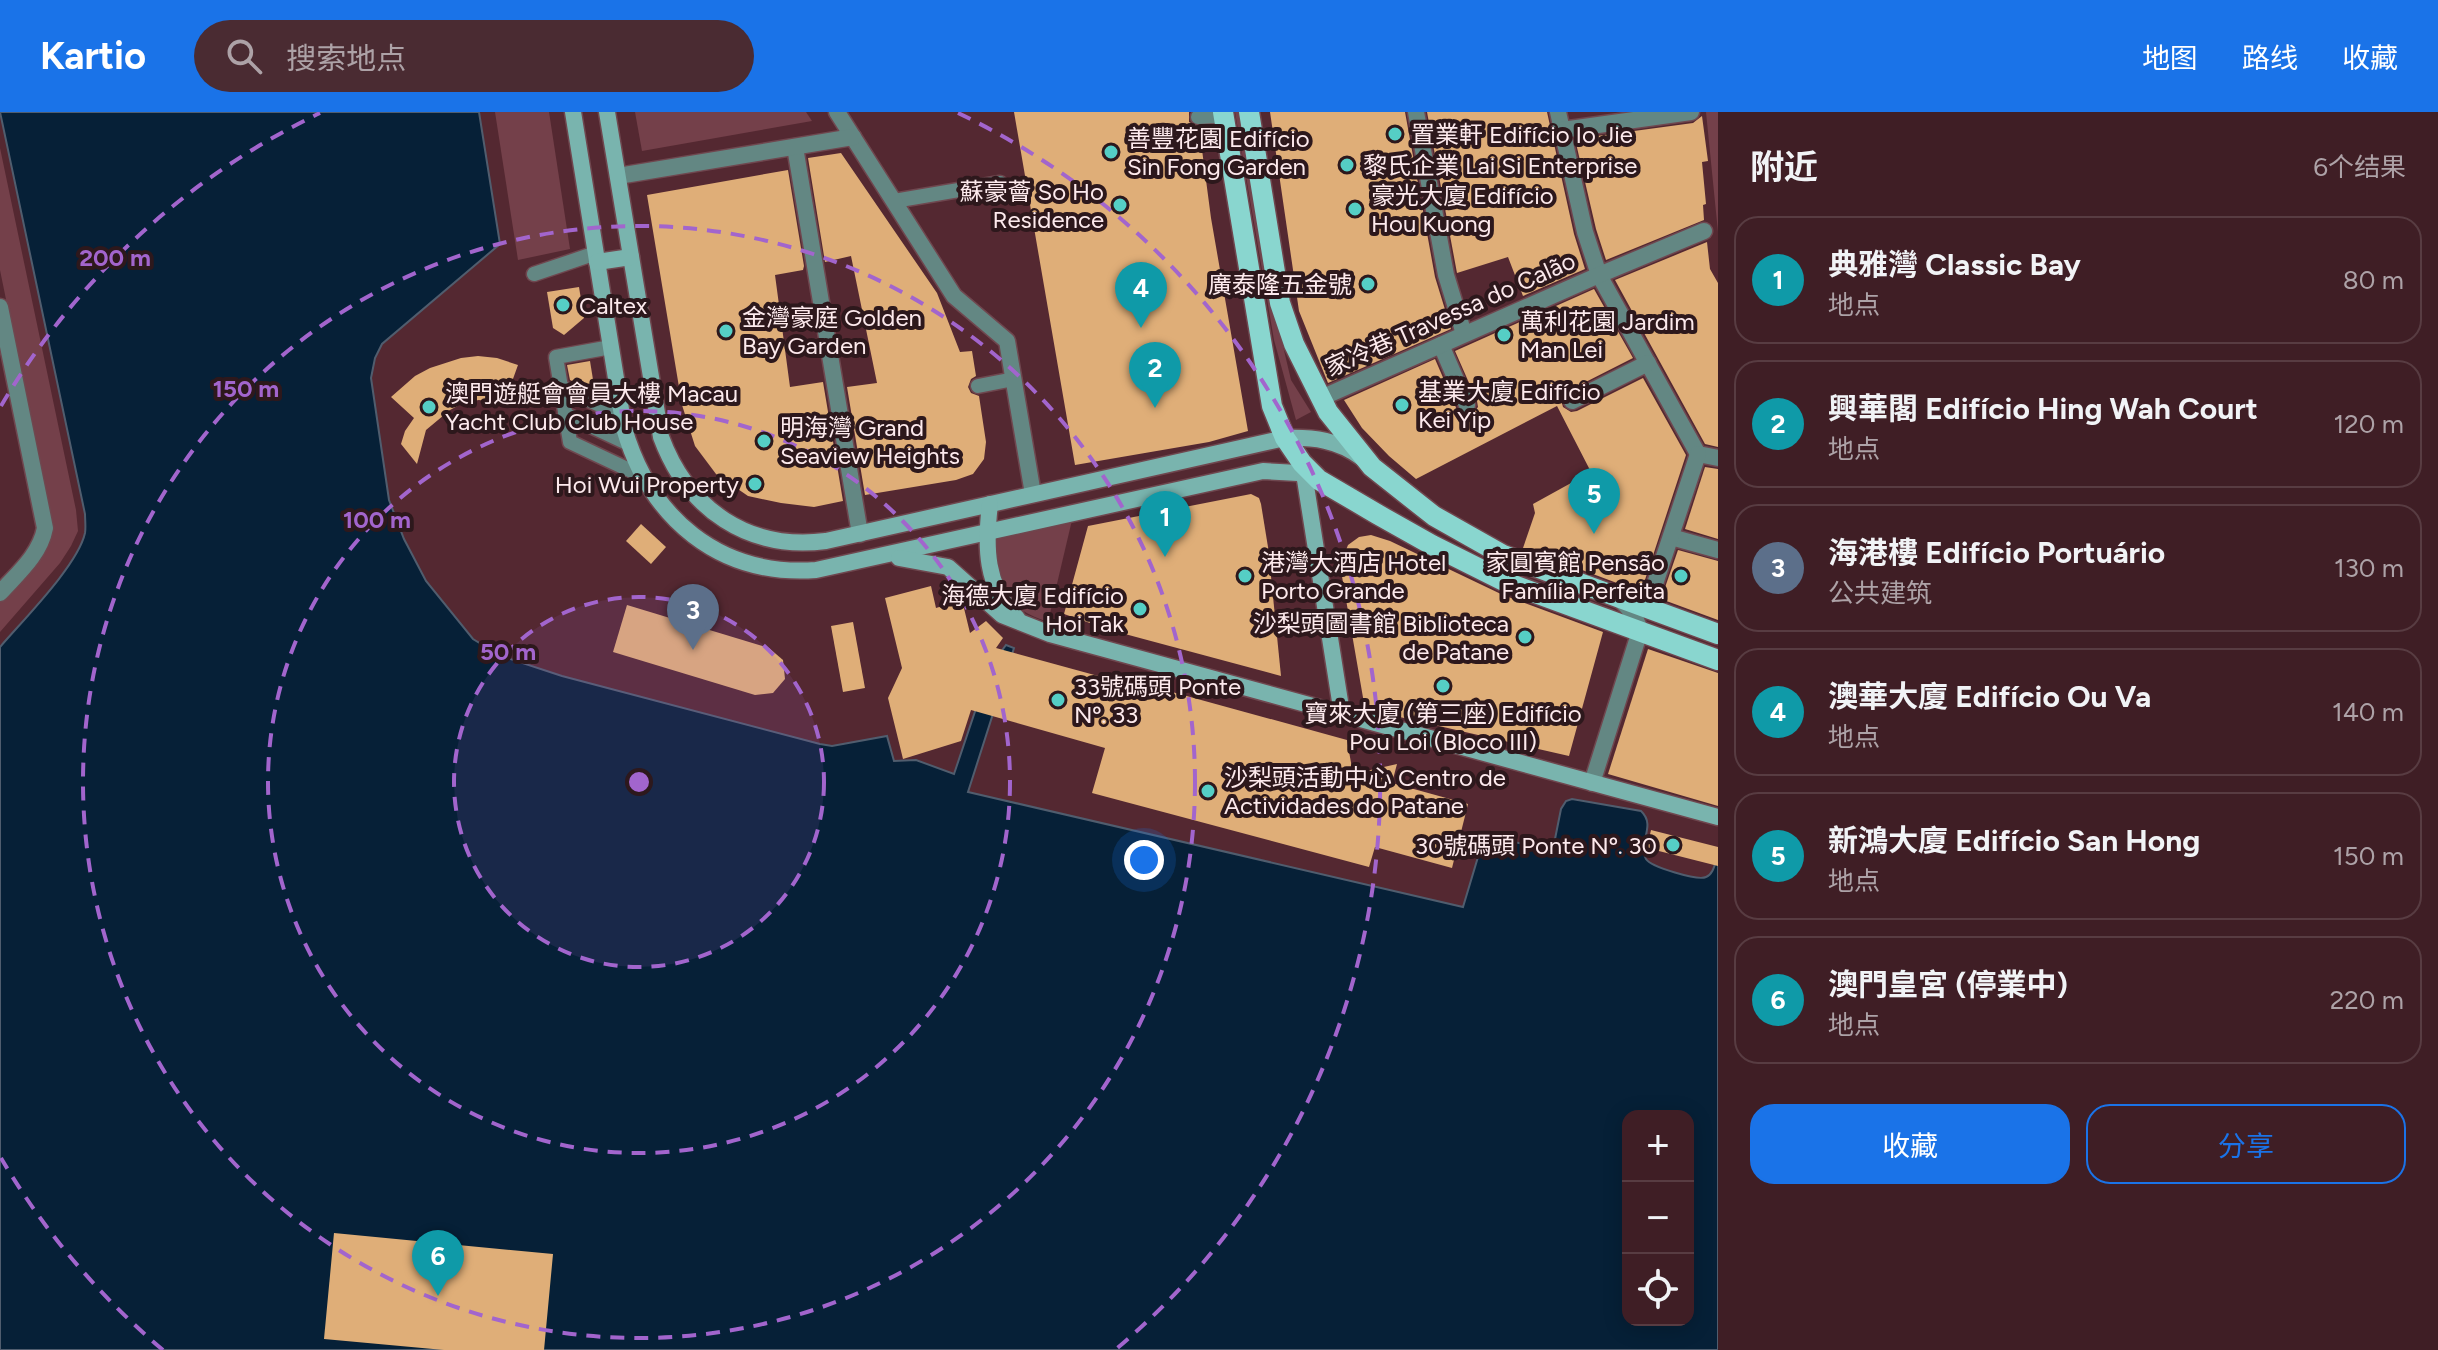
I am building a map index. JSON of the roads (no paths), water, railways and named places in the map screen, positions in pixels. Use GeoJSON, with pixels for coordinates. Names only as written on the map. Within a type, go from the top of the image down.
{"type":"FeatureCollection","features":[{"type":"Feature","properties":{"kind":"main road"},"geometry":{"type":"LineString","coordinates":[[573,112],[629,444],[642,476],[662,505],[682,526],[718,550],[772,569],[801,571],[830,568],[1263,471],[1308,473],[1432,545],[1508,583],[1718,660]]}},
{"type":"Feature","properties":{"kind":"main road"},"geometry":{"type":"LineString","coordinates":[[607,112],[658,425],[671,461],[691,492],[719,517],[741,529],[764,538],[814,542],[1285,438],[1317,438],[1358,455],[1434,516],[1480,544],[1718,634]]}},
{"type":"Feature","properties":{"kind":"main road"},"geometry":{"type":"LineString","coordinates":[[1249,112],[1280,303],[1294,344],[1328,412],[1372,467]]}},
{"type":"Feature","properties":{"kind":"main road"},"geometry":{"type":"LineString","coordinates":[[1215,115],[1272,406],[1285,438],[1308,473],[1342,714]]}},
{"type":"Feature","properties":{"kind":"main road"},"geometry":{"type":"LineString","coordinates":[[597,258],[631,257]]}},
{"type":"Feature","properties":{"kind":"main road"},"geometry":{"type":"LineString","coordinates":[[990,504],[988,560],[1001,597],[1015,616],[1029,627]]}},
{"type":"Feature","properties":{"kind":"main road"},"geometry":{"type":"LineString","coordinates":[[886,556],[948,567],[1002,615],[1029,627],[1718,817]]}},
{"type":"Feature","properties":{"kind":"street"},"geometry":{"type":"LineString","coordinates":[[837,112],[954,296],[1007,341],[1033,494]]}},
{"type":"Feature","properties":{"kind":"street"},"geometry":{"type":"LineString","coordinates":[[1416,112],[1446,275],[1464,334]]}},
{"type":"Feature","properties":{"kind":"street"},"geometry":{"type":"LineString","coordinates":[[1558,112],[1585,232],[1599,275],[1698,454],[1647,608]]}},
{"type":"Feature","properties":{"kind":"street"},"geometry":{"type":"LineString","coordinates":[[1562,130],[1691,112]]}},
{"type":"Feature","properties":{"kind":"street"},"geometry":{"type":"LineString","coordinates":[[618,176],[853,137]]}},
{"type":"Feature","properties":{"kind":"street"},"geometry":{"type":"LineString","coordinates":[[795,147],[860,534]]}},
{"type":"Feature","properties":{"kind":"street","name":"家冷巷 Travessa do Calão"},"geometry":{"type":"LineString","coordinates":[[1321,398],[1704,231]]}},
{"type":"Feature","properties":{"kind":"street"},"geometry":{"type":"LineString","coordinates":[[0,307],[45,528],[38,550],[0,593]]}},
{"type":"Feature","properties":{"kind":"street"},"geometry":{"type":"LineString","coordinates":[[1441,345],[1467,405]]}},
{"type":"Feature","properties":{"kind":"street"},"geometry":{"type":"LineString","coordinates":[[1572,401],[1648,363]]}},
{"type":"Feature","properties":{"kind":"street"},"geometry":{"type":"LineString","coordinates":[[1698,454],[1718,458]]}},
{"type":"Feature","properties":{"kind":"street"},"geometry":{"type":"LineString","coordinates":[[1671,537],[1718,550]]}},
{"type":"Feature","properties":{"kind":"street"},"geometry":{"type":"LineString","coordinates":[[1592,783],[1640,631],[1629,606],[1617,597]]}},
{"type":"Feature","properties":{"kind":"lane"},"geometry":{"type":"LineString","coordinates":[[894,201],[1000,183]]}},
{"type":"Feature","properties":{"kind":"lane"},"geometry":{"type":"LineString","coordinates":[[534,274],[597,258]]}},
{"type":"Feature","properties":{"kind":"lane"},"geometry":{"type":"LineString","coordinates":[[611,347],[556,357],[570,442],[642,476]]}},
{"type":"Feature","properties":{"kind":"lane"},"geometry":{"type":"LineString","coordinates":[[978,386],[1014,379]]}},
{"type":"Feature","properties":{"kind":"lane"},"geometry":{"type":"LineString","coordinates":[[561,387],[623,416]]}},
{"type":"Feature","properties":{"kind":"lane"},"geometry":{"type":"LineString","coordinates":[[565,414],[629,444]]}},
{"type":"Feature","properties":{"kind":"water"},"geometry":{"type":"Polygon","coordinates":[[[0,112],[479,112],[500,244],[382,344],[371,378],[389,500],[404,539],[426,581],[473,639],[501,656],[562,676],[820,744],[832,746],[887,736],[894,761],[916,760],[954,774],[990,667],[1006,645],[1014,648],[968,792],[1463,907],[1484,837],[1553,849],[1561,809],[1566,801],[1572,799],[1641,811],[1647,823],[1644,853],[1646,859],[1656,866],[1701,878],[1711,873],[1718,855],[1718,1350],[0,1350],[0,647],[72,561],[85,533],[85,514],[0,112]]]}},
{"type":"Feature","properties":{"kind":"place","name":"置業軒 Edifício Io Jie"},"geometry":{"type":"Point","coordinates":[1395,134]}},
{"type":"Feature","properties":{"kind":"place","name":"善豐花園 Edifício Sin Fong Garden"},"geometry":{"type":"Point","coordinates":[1111,152]}},
{"type":"Feature","properties":{"kind":"place","name":"黎氏企業 Lai Si Enterprise"},"geometry":{"type":"Point","coordinates":[1347,165]}},
{"type":"Feature","properties":{"kind":"place","name":"蘇豪薈 So Ho Residence"},"geometry":{"type":"Point","coordinates":[1120,205]}},
{"type":"Feature","properties":{"kind":"place","name":"豪光大廈 Edifício Hou Kuong"},"geometry":{"type":"Point","coordinates":[1355,209]}},
{"type":"Feature","properties":{"kind":"place","name":"廣泰隆五金號"},"geometry":{"type":"Point","coordinates":[1368,284]}},
{"type":"Feature","properties":{"kind":"place","name":"Caltex"},"geometry":{"type":"Point","coordinates":[563,305]}},
{"type":"Feature","properties":{"kind":"place","name":"澳華大廈 Edifício Ou Va"},"geometry":{"type":"Point","coordinates":[1141,328]}},
{"type":"Feature","properties":{"kind":"place","name":"金灣豪庭 Golden Bay Garden"},"geometry":{"type":"Point","coordinates":[726,331]}},
{"type":"Feature","properties":{"kind":"place","name":"萬利花園 Jardim Man Lei"},"geometry":{"type":"Point","coordinates":[1504,335]}},
{"type":"Feature","properties":{"kind":"place","name":"基業大廈 Edifício Kei Yip"},"geometry":{"type":"Point","coordinates":[1402,405]}},
{"type":"Feature","properties":{"kind":"place","name":"澳門遊艇會會員大樓 Macau Yacht Club Club House"},"geometry":{"type":"Point","coordinates":[429,407]}},
{"type":"Feature","properties":{"kind":"place","name":"興華閣 Edifício Hing Wah Court"},"geometry":{"type":"Point","coordinates":[1155,408]}},
{"type":"Feature","properties":{"kind":"place","name":"明海灣 Grand Seaview Heights"},"geometry":{"type":"Point","coordinates":[764,441]}},
{"type":"Feature","properties":{"kind":"place","name":"Hoi Wui Property"},"geometry":{"type":"Point","coordinates":[755,484]}},
{"type":"Feature","properties":{"kind":"place","name":"新鴻大廈 Edifício San Hong"},"geometry":{"type":"Point","coordinates":[1594,534]}},
{"type":"Feature","properties":{"kind":"place","name":"典雅灣 Classic Bay"},"geometry":{"type":"Point","coordinates":[1165,557]}},
{"type":"Feature","properties":{"kind":"place","name":"港灣大酒店 Hotel Porto Grande"},"geometry":{"type":"Point","coordinates":[1245,576]}},
{"type":"Feature","properties":{"kind":"place","name":"家圓賓館 Pensão Família Perfeita"},"geometry":{"type":"Point","coordinates":[1681,576]}},
{"type":"Feature","properties":{"kind":"place","name":"海德大廈 Edifício Hoi Tak"},"geometry":{"type":"Point","coordinates":[1140,609]}},
{"type":"Feature","properties":{"kind":"place","name":"沙梨頭圖書館 Biblioteca de Patane"},"geometry":{"type":"Point","coordinates":[1525,637]}},
{"type":"Feature","properties":{"kind":"place","name":"海港樓 Edifício Portuário"},"geometry":{"type":"Point","coordinates":[693,650]}},
{"type":"Feature","properties":{"kind":"place","name":"寶來大廈 (第三座) Edifício Pou Loi (Bloco III)"},"geometry":{"type":"Point","coordinates":[1443,686]}},
{"type":"Feature","properties":{"kind":"place","name":"33號碼頭 Ponte Nº. 33"},"geometry":{"type":"Point","coordinates":[1058,700]}},
{"type":"Feature","properties":{"kind":"place","name":"沙梨頭活動中心 Centro de Actividades do Patane"},"geometry":{"type":"Point","coordinates":[1208,791]}},
{"type":"Feature","properties":{"kind":"place","name":"30號碼頭 Ponte Nº. 30"},"geometry":{"type":"Point","coordinates":[1673,845]}},
{"type":"Feature","properties":{"kind":"place","name":"澳門皇宮 (停業中)"},"geometry":{"type":"Point","coordinates":[438,1296]}}]}
